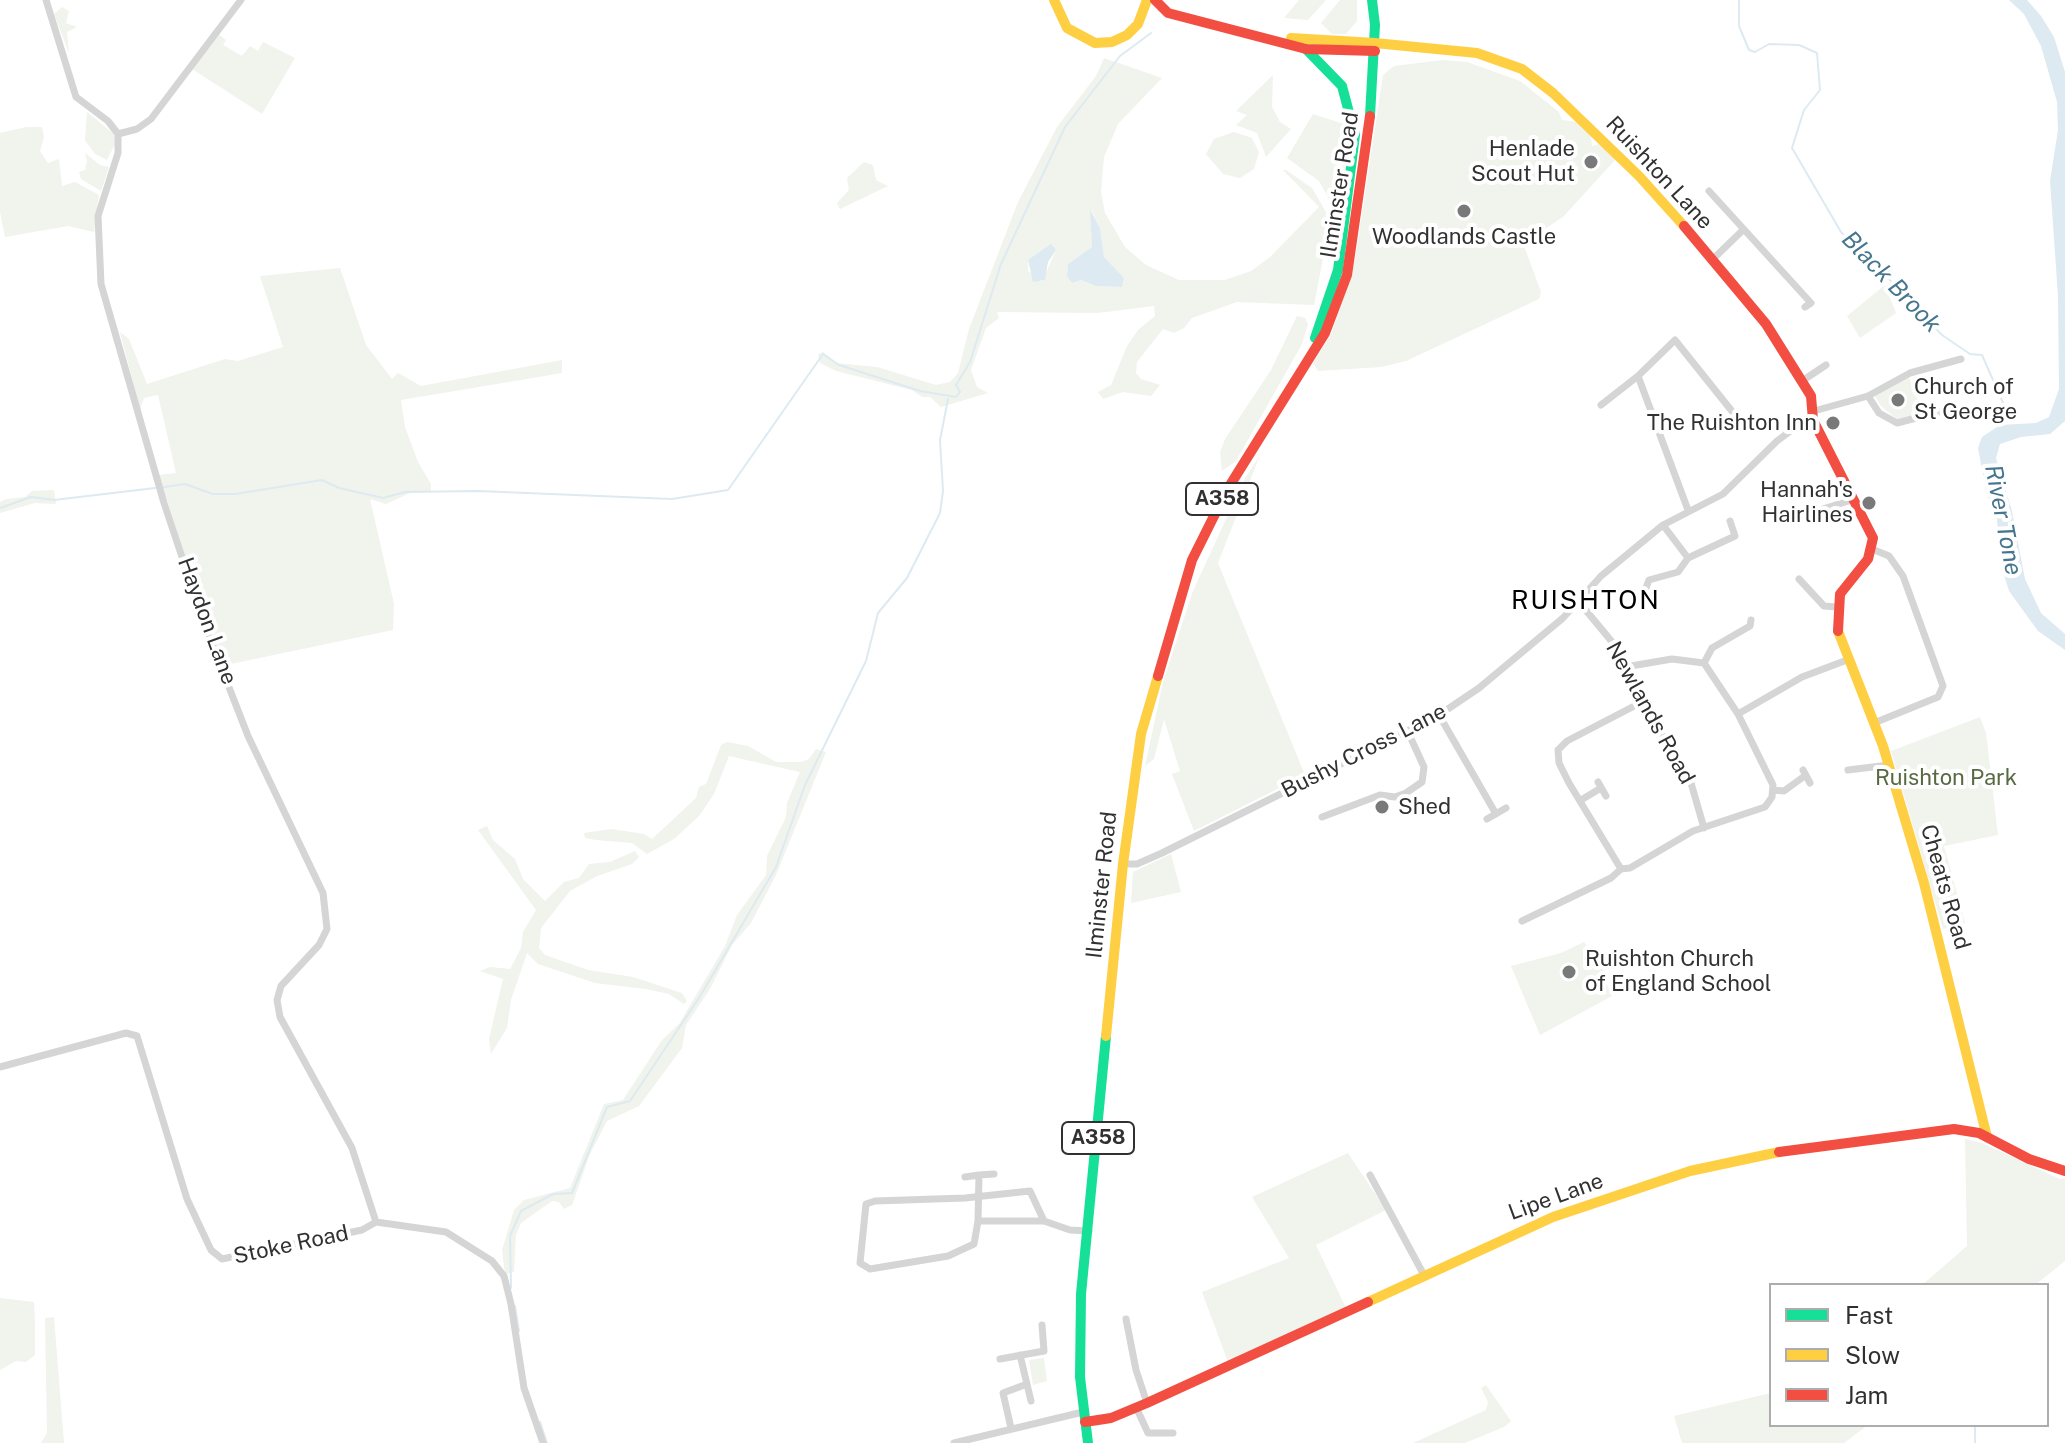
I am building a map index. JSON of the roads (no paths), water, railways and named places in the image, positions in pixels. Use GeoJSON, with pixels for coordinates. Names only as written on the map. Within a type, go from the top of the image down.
{"type":"FeatureCollection","features":[{"type":"Feature","properties":{"kind":"main road"},"geometry":{"type":"LineString","coordinates":[[1054,0],[1067,28],[1095,43],[1112,42],[1127,35],[1138,24],[1147,0]]}},
{"type":"Feature","properties":{"kind":"main road"},"geometry":{"type":"LineString","coordinates":[[1155,0],[1168,13],[1306,49],[1375,47]]}},
{"type":"Feature","properties":{"kind":"main road","name":"Ilminster Road"},"geometry":{"type":"LineString","coordinates":[[1088,1443],[1080,1340],[1123,864],[1141,734],[1192,560],[1227,490],[1325,333],[1347,275],[1366,165],[1375,47],[1372,0]]}},
{"type":"Feature","properties":{"kind":"main road"},"geometry":{"type":"LineString","coordinates":[[1138,24],[1168,13]]}},
{"type":"Feature","properties":{"kind":"main road"},"geometry":{"type":"LineString","coordinates":[[1247,33],[1375,47]]}},
{"type":"Feature","properties":{"kind":"main road","name":"Ruishton Lane"},"geometry":{"type":"LineString","coordinates":[[1375,47],[1403,45],[1477,53],[1522,69],[1553,93],[1639,176],[1766,324],[1802,381],[1811,417]]}},
{"type":"Feature","properties":{"kind":"main road","name":"Ilminster Road"},"geometry":{"type":"LineString","coordinates":[[1305,368],[1338,270],[1355,135],[1342,86],[1306,49]]}},
{"type":"Feature","properties":{"kind":"main road"},"geometry":{"type":"LineString","coordinates":[[1811,417],[1870,529],[1872,549],[1868,559],[1845,586],[1837,607]]}},
{"type":"Feature","properties":{"kind":"main road","name":"Cheats Road"},"geometry":{"type":"LineString","coordinates":[[1837,607],[1838,631],[1889,765],[1944,958],[1987,1137]]}},
{"type":"Feature","properties":{"kind":"main road"},"geometry":{"type":"LineString","coordinates":[[1971,1131],[1982,1119]]}},
{"type":"Feature","properties":{"kind":"main road","name":"Lipe Lane"},"geometry":{"type":"LineString","coordinates":[[1084,1417],[1111,1418],[1553,1217],[1690,1171],[1754,1155],[1922,1132],[1971,1131],[2029,1159],[2065,1171]]}},
{"type":"Feature","properties":{"kind":"street"},"geometry":{"type":"LineString","coordinates":[[46,0],[76,97],[108,121],[118,134],[137,129],[151,119],[241,0]]}},
{"type":"Feature","properties":{"kind":"street","name":"Haydon Lane"},"geometry":{"type":"LineString","coordinates":[[118,134],[118,153],[98,216],[101,284],[164,503],[204,623],[248,736],[323,893],[327,918],[323,938],[281,986],[277,1008],[352,1148],[376,1222]]}},
{"type":"Feature","properties":{"kind":"street"},"geometry":{"type":"LineString","coordinates":[[1709,191],[1810,306]]}},
{"type":"Feature","properties":{"kind":"street"},"geometry":{"type":"LineString","coordinates":[[1713,259],[1743,230]]}},
{"type":"Feature","properties":{"kind":"street"},"geometry":{"type":"LineString","coordinates":[[1668,332],[1729,413]]}},
{"type":"Feature","properties":{"kind":"street"},"geometry":{"type":"LineString","coordinates":[[1601,405],[1638,376],[1675,340]]}},
{"type":"Feature","properties":{"kind":"street"},"geometry":{"type":"LineString","coordinates":[[1811,417],[1868,396],[1910,373],[1951,367],[1961,359]]}},
{"type":"Feature","properties":{"kind":"street"},"geometry":{"type":"LineString","coordinates":[[1802,381],[1826,365]]}},
{"type":"Feature","properties":{"kind":"street"},"geometry":{"type":"LineString","coordinates":[[1638,376],[1688,510]]}},
{"type":"Feature","properties":{"kind":"street"},"geometry":{"type":"LineString","coordinates":[[1868,396],[1879,413],[1897,423],[1939,413],[1939,425]]}},
{"type":"Feature","properties":{"kind":"street","name":"Bushy Cross Lane"},"geometry":{"type":"LineString","coordinates":[[1123,864],[1149,858],[1439,715],[1479,688],[1579,602],[1601,576],[1663,525],[1723,494],[1811,417]]}},
{"type":"Feature","properties":{"kind":"street"},"geometry":{"type":"LineString","coordinates":[[1804,520],[1855,499]]}},
{"type":"Feature","properties":{"kind":"street"},"geometry":{"type":"LineString","coordinates":[[1646,580],[1678,572],[1688,558],[1740,537],[1730,521]]}},
{"type":"Feature","properties":{"kind":"street"},"geometry":{"type":"LineString","coordinates":[[1663,525],[1688,558]]}},
{"type":"Feature","properties":{"kind":"street"},"geometry":{"type":"LineString","coordinates":[[1872,549],[1889,556],[1903,576],[1943,692],[1933,700],[1874,723]]}},
{"type":"Feature","properties":{"kind":"street"},"geometry":{"type":"LineString","coordinates":[[1799,579],[1824,606],[1837,607]]}},
{"type":"Feature","properties":{"kind":"street","name":"Newlands Road"},"geometry":{"type":"LineString","coordinates":[[1579,602],[1601,625],[1642,702],[1691,783],[1704,828]]}},
{"type":"Feature","properties":{"kind":"street"},"geometry":{"type":"LineString","coordinates":[[1704,663],[1712,648],[1752,624]]}},
{"type":"Feature","properties":{"kind":"street"},"geometry":{"type":"LineString","coordinates":[[1526,916],[1611,878],[1621,869],[1630,868],[1704,828],[1760,811],[1770,802],[1773,790],[1771,777],[1745,733],[1738,714],[1704,663],[1672,659],[1625,667]]}},
{"type":"Feature","properties":{"kind":"street"},"geometry":{"type":"LineString","coordinates":[[1738,714],[1802,677],[1847,660]]}},
{"type":"Feature","properties":{"kind":"street"},"geometry":{"type":"LineString","coordinates":[[1621,869],[1559,763],[1560,747],[1642,702]]}},
{"type":"Feature","properties":{"kind":"street"},"geometry":{"type":"LineString","coordinates":[[1439,715],[1496,814]]}},
{"type":"Feature","properties":{"kind":"street"},"geometry":{"type":"LineString","coordinates":[[1322,817],[1380,795],[1406,793],[1422,782],[1424,767],[1408,732]]}},
{"type":"Feature","properties":{"kind":"street"},"geometry":{"type":"LineString","coordinates":[[1848,770],[1889,765]]}},
{"type":"Feature","properties":{"kind":"street"},"geometry":{"type":"LineString","coordinates":[[1773,790],[1784,791],[1804,773],[1810,783]]}},
{"type":"Feature","properties":{"kind":"street"},"geometry":{"type":"LineString","coordinates":[[1581,800],[1600,785],[1606,796]]}},
{"type":"Feature","properties":{"kind":"street"},"geometry":{"type":"LineString","coordinates":[[1487,819],[1506,808]]}},
{"type":"Feature","properties":{"kind":"street","name":"Stoke Road"},"geometry":{"type":"LineString","coordinates":[[0,1067],[126,1033],[137,1036],[187,1199],[211,1250],[222,1259],[362,1230],[376,1222],[446,1232],[501,1270],[511,1304],[524,1388],[543,1443]]}},
{"type":"Feature","properties":{"kind":"street"},"geometry":{"type":"LineString","coordinates":[[965,1177],[994,1174]]}},
{"type":"Feature","properties":{"kind":"street"},"geometry":{"type":"LineString","coordinates":[[979,1175],[980,1196],[974,1244],[948,1256],[870,1269],[860,1263],[866,1204],[870,1202],[980,1196],[1030,1191],[1044,1221]]}},
{"type":"Feature","properties":{"kind":"street"},"geometry":{"type":"LineString","coordinates":[[1370,1175],[1425,1277]]}},
{"type":"Feature","properties":{"kind":"street"},"geometry":{"type":"LineString","coordinates":[[978,1221],[1044,1221],[1089,1231]]}},
{"type":"Feature","properties":{"kind":"street"},"geometry":{"type":"LineString","coordinates":[[1126,1318],[1148,1433]]}},
{"type":"Feature","properties":{"kind":"street"},"geometry":{"type":"LineString","coordinates":[[1000,1359],[1046,1349],[1042,1325]]}},
{"type":"Feature","properties":{"kind":"street"},"geometry":{"type":"LineString","coordinates":[[1020,1355],[1031,1401]]}},
{"type":"Feature","properties":{"kind":"street"},"geometry":{"type":"LineString","coordinates":[[1011,1428],[1003,1393],[1027,1384]]}},
{"type":"Feature","properties":{"kind":"street"},"geometry":{"type":"LineString","coordinates":[[954,1443],[1011,1428],[1084,1417]]}},
{"type":"Feature","properties":{"kind":"street"},"geometry":{"type":"LineString","coordinates":[[1140,1439],[1148,1433],[1173,1433]]}},
{"type":"Feature","properties":{"kind":"water","name":"River Tone"},"geometry":{"type":"Polygon","coordinates":[[[2009,0],[2027,0],[2041,16],[2054,37],[2065,72],[2065,421],[2050,434],[2021,437],[2000,444],[1996,458],[2012,511],[2025,579],[2041,613],[2065,634],[2065,650],[2038,631],[2009,591],[2001,565],[1997,520],[1986,491],[1978,448],[1982,437],[2000,425],[2036,423],[2049,417],[2059,389],[2058,296],[2050,181],[2058,130],[2057,102],[2041,46],[2024,14],[2009,0]]]}},
{"type":"Feature","properties":{"kind":"water"},"geometry":{"type":"Polygon","coordinates":[[[1090,209],[1100,228],[1104,257],[1124,278],[1122,287],[1096,286],[1081,280],[1072,283],[1067,276],[1068,264],[1092,247],[1090,209]]]}},
{"type":"Feature","properties":{"kind":"water"},"geometry":{"type":"Polygon","coordinates":[[[1051,244],[1056,250],[1048,262],[1045,280],[1033,282],[1028,260],[1051,244]]]}},
{"type":"Feature","properties":{"kind":"waterway","name":"Black Brook"},"geometry":{"type":"LineString","coordinates":[[1739,0],[1739,26],[1749,50],[1755,52],[1769,44],[1799,45],[1817,53],[1820,90],[1804,110],[1792,148],[1841,232],[1872,269],[1890,280],[1942,335],[1970,354],[1982,355],[2011,421]]}},
{"type":"Feature","properties":{"kind":"waterway"},"geometry":{"type":"LineString","coordinates":[[164,487],[185,484],[213,494],[235,494],[322,480],[339,488],[383,498],[405,492],[478,491],[672,499],[728,490],[823,354],[839,365],[920,391],[956,397],[960,392],[956,385],[970,362],[1001,264],[1065,127],[1120,56],[1151,33]]}},
{"type":"Feature","properties":{"kind":"waterway"},"geometry":{"type":"LineString","coordinates":[[511,1288],[510,1236],[521,1211],[553,1194],[572,1193],[607,1107],[630,1101],[699,998],[776,867],[805,785],[866,661],[878,613],[907,578],[940,513],[943,491],[940,440],[948,399]]}},
{"type":"Feature","properties":{"kind":"waterway"},"geometry":{"type":"LineString","coordinates":[[0,508],[31,497],[54,500],[155,488]]}},
{"type":"Feature","properties":{"kind":"waterway"},"geometry":{"type":"LineString","coordinates":[[515,1306],[519,1331]]}},
{"type":"Feature","properties":{"kind":"waterway"},"geometry":{"type":"LineString","coordinates":[[540,1422],[547,1443]]}},
{"type":"Feature","properties":{"kind":"waterway"},"geometry":{"type":"LineString","coordinates":[[1975,1427],[1975,1443]]}},
{"type":"Feature","properties":{"kind":"place","name":"Henlade Scout Hut"},"geometry":{"type":"Point","coordinates":[1591,162]}},
{"type":"Feature","properties":{"kind":"place","name":"Woodlands Castle"},"geometry":{"type":"Point","coordinates":[1464,211]}},
{"type":"Feature","properties":{"kind":"place","name":"Church of St George"},"geometry":{"type":"Point","coordinates":[1898,400]}},
{"type":"Feature","properties":{"kind":"place","name":"The Ruishton Inn"},"geometry":{"type":"Point","coordinates":[1833,423]}},
{"type":"Feature","properties":{"kind":"place","name":"Hannah's Hairlines"},"geometry":{"type":"Point","coordinates":[1869,503]}},
{"type":"Feature","properties":{"kind":"place","name":"Shed"},"geometry":{"type":"Point","coordinates":[1382,807]}},
{"type":"Feature","properties":{"kind":"place","name":"Ruishton Church of England School"},"geometry":{"type":"Point","coordinates":[1569,972]}},
{"type":"Feature","properties":{"kind":"district","name":"RUISHTON"},"geometry":{"type":"Point","coordinates":[1586,601]}},
{"type":"Feature","properties":{"kind":"park label","name":"Ruishton Park"},"geometry":{"type":"Point","coordinates":[1946,778]}}]}
